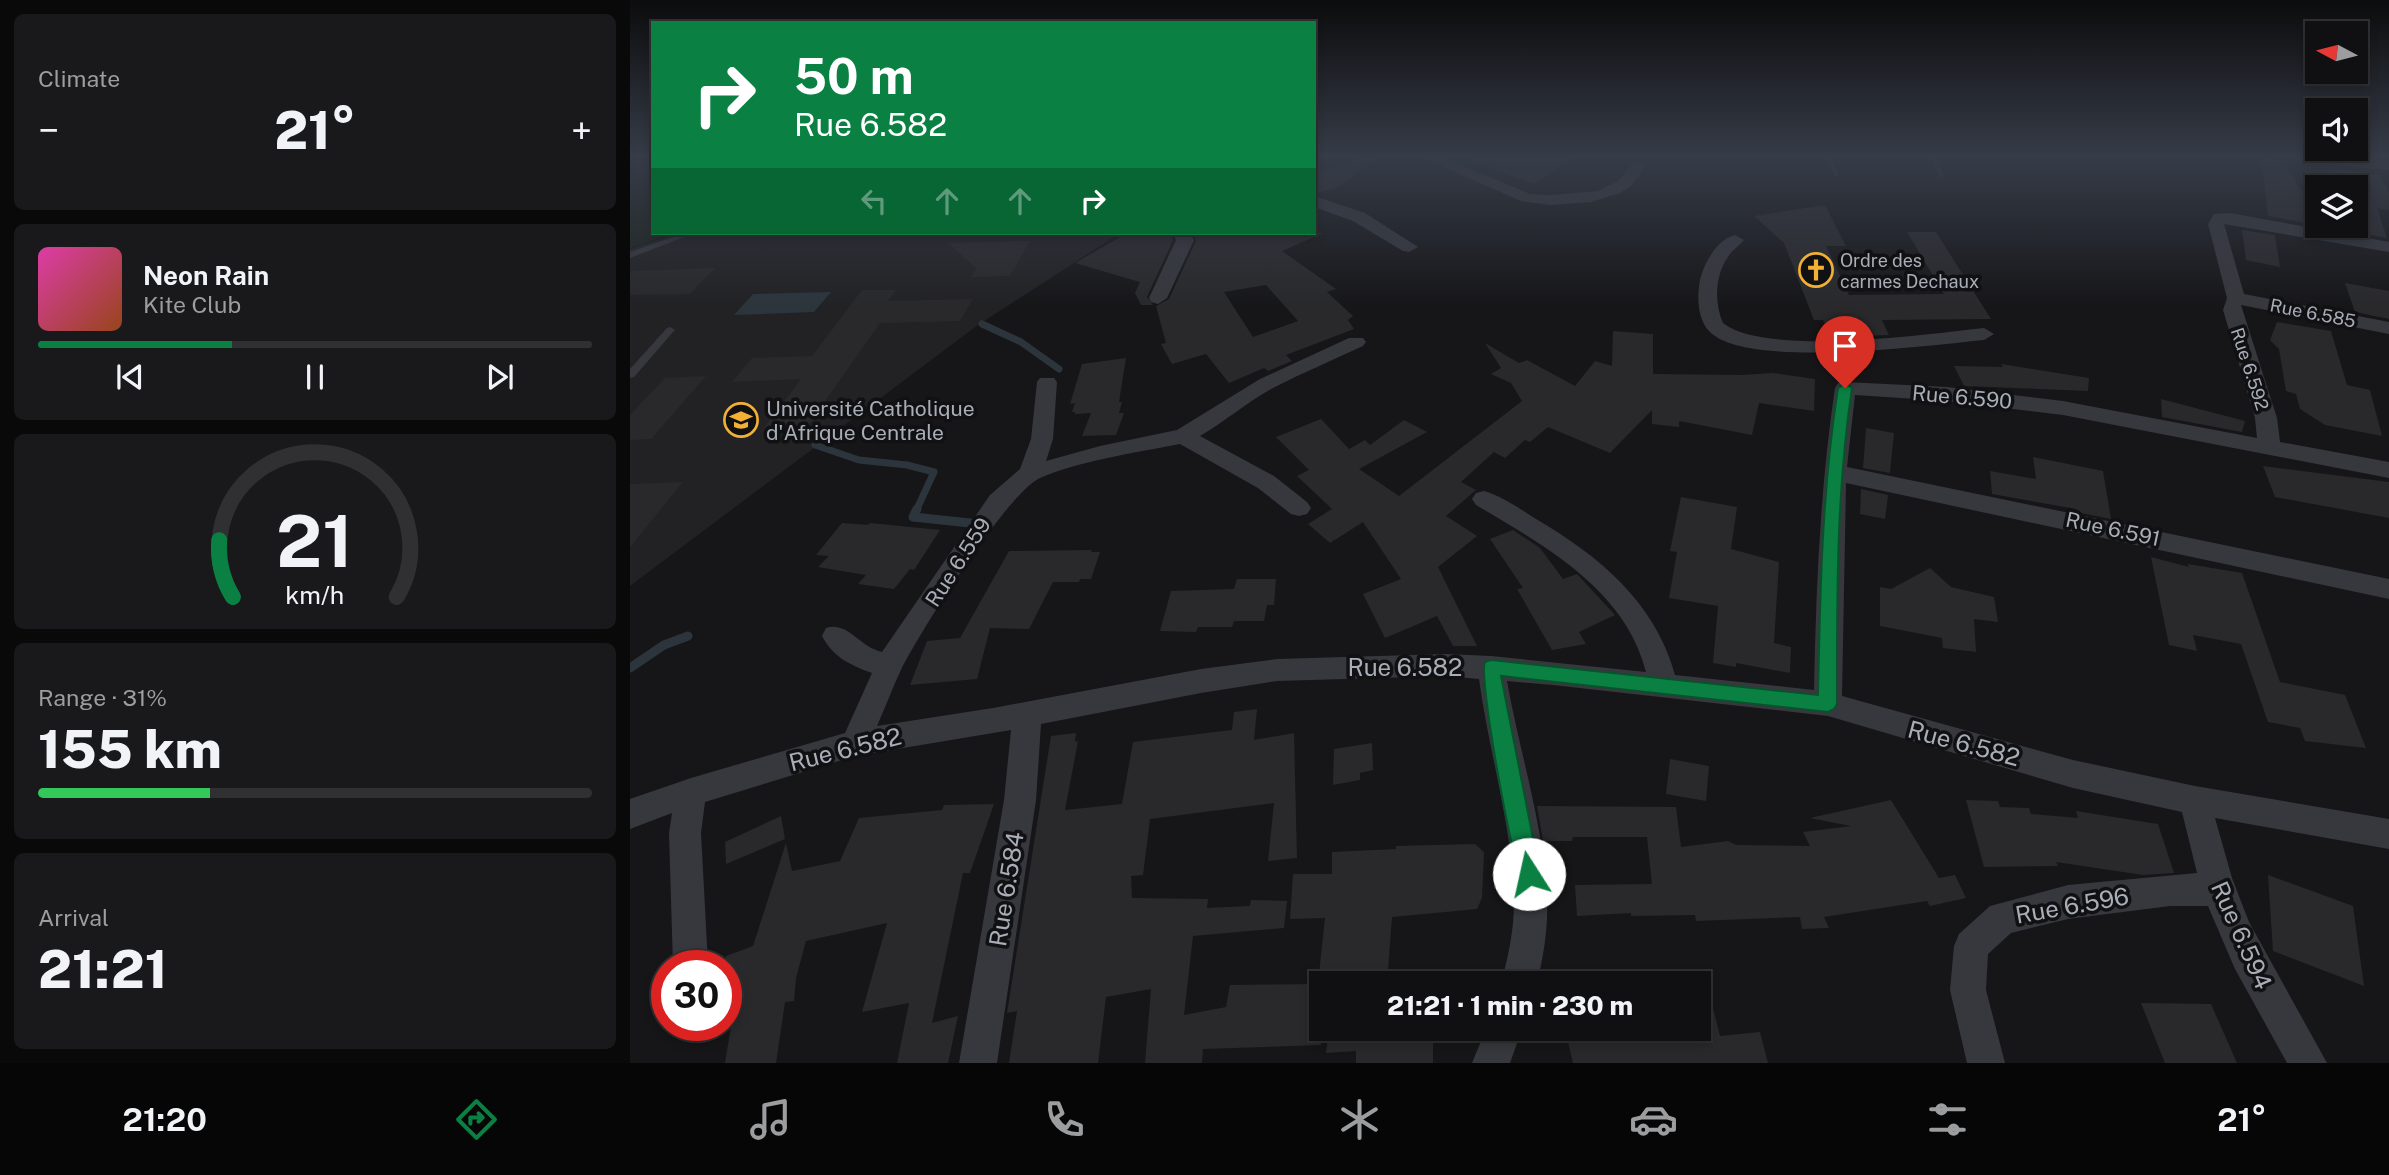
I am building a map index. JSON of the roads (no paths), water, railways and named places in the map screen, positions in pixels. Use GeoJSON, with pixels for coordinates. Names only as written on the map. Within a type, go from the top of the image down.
{"type":"FeatureCollection","features":[{"type":"Feature","properties":{"kind":"street"},"geometry":{"type":"LineString","coordinates":[[1333,208],[1359,217],[1409,247]]}},
{"type":"Feature","properties":{"kind":"street","name":"Rue 6.592"},"geometry":{"type":"LineString","coordinates":[[2269,446],[2266,418],[2232,310],[2232,303],[2236,298],[2216,224],[2220,218],[2389,247]]}},
{"type":"Feature","properties":{"kind":"street"},"geometry":{"type":"LineString","coordinates":[[1158,298],[1182,249],[1185,240],[1183,235]]}},
{"type":"Feature","properties":{"kind":"street"},"geometry":{"type":"LineString","coordinates":[[1735,240],[1718,257],[1708,287],[1712,323],[1719,330],[1749,341],[1839,347],[1984,334]]}},
{"type":"Feature","properties":{"kind":"street","name":"Rue 6.585"},"geometry":{"type":"LineString","coordinates":[[2236,298],[2389,328]]}},
{"type":"Feature","properties":{"kind":"street"},"geometry":{"type":"LineString","coordinates":[[1030,473],[1100,453],[1183,436],[1267,383],[1356,342]]}},
{"type":"Feature","properties":{"kind":"street"},"geometry":{"type":"LineString","coordinates":[[1828,704],[1829,577],[1838,434],[1845,388],[1839,347]]}},
{"type":"Feature","properties":{"kind":"street","name":"Rue 6.559"},"geometry":{"type":"LineString","coordinates":[[855,743],[890,665],[978,529],[998,501],[1030,473],[1042,439],[1047,382]]}},
{"type":"Feature","properties":{"kind":"street","name":"Rue 6.590"},"geometry":{"type":"LineString","coordinates":[[1845,388],[2025,402],[2389,470]]}},
{"type":"Feature","properties":{"kind":"street"},"geometry":{"type":"LineString","coordinates":[[1183,436],[1266,482],[1299,508]]}},
{"type":"Feature","properties":{"kind":"street","name":"Rue 6.591"},"geometry":{"type":"LineString","coordinates":[[1837,473],[2389,589]]}},
{"type":"Feature","properties":{"kind":"street"},"geometry":{"type":"LineString","coordinates":[[1484,499],[1553,539],[1616,589],[1644,626],[1661,666],[1664,687]]}},
{"type":"Feature","properties":{"kind":"street"},"geometry":{"type":"LineString","coordinates":[[836,636],[848,652],[866,661],[890,665]]}},
{"type":"Feature","properties":{"kind":"street","name":"Rue 6.582"},"geometry":{"type":"LineString","coordinates":[[630,814],[691,792],[855,743],[1201,681],[1277,670],[1340,667],[1491,667],[1828,704],[2073,774],[2195,800],[2389,834]]}},
{"type":"Feature","properties":{"kind":"street"},"geometry":{"type":"LineString","coordinates":[[1491,667],[1495,701],[1529,874],[1530,931],[1522,971]]}},
{"type":"Feature","properties":{"kind":"street","name":"Rue 6.584"},"geometry":{"type":"LineString","coordinates":[[978,1063],[1018,811],[1027,713]]}},
{"type":"Feature","properties":{"kind":"street"},"geometry":{"type":"LineString","coordinates":[[689,950],[685,834],[691,792]]}},
{"type":"Feature","properties":{"kind":"street","name":"Rue 6.594"},"geometry":{"type":"LineString","coordinates":[[2195,800],[2219,889],[2242,943],[2283,1022],[2308,1063]]}},
{"type":"Feature","properties":{"kind":"street","name":"Rue 6.596"},"geometry":{"type":"LineString","coordinates":[[1986,1063],[1968,990],[1971,946],[2002,918],[2068,902],[2170,890],[2219,889]]}},
{"type":"Feature","properties":{"kind":"street"},"geometry":{"type":"LineString","coordinates":[[1490,1063],[1499,1041]]}},
{"type":"Feature","properties":{"kind":"lane"},"geometry":{"type":"LineString","coordinates":[[630,255],[685,235]]}},
{"type":"Feature","properties":{"kind":"lane"},"geometry":{"type":"LineString","coordinates":[[630,375],[670,330]]}},
{"type":"Feature","properties":{"kind":"waterway"},"geometry":{"type":"LineString","coordinates":[[982,324],[1021,342],[1059,369]]}},
{"type":"Feature","properties":{"kind":"waterway"},"geometry":{"type":"LineString","coordinates":[[815,445],[859,460],[907,465],[934,472],[916,511]]}},
{"type":"Feature","properties":{"kind":"waterway"},"geometry":{"type":"LineString","coordinates":[[916,511],[913,517],[970,523]]}},
{"type":"Feature","properties":{"kind":"waterway"},"geometry":{"type":"LineString","coordinates":[[630,668],[664,645],[688,636]]}},
{"type":"Feature","properties":{"kind":"place","name":"Ordre des carmes Dechaux"},"geometry":{"type":"Point","coordinates":[1816,270]}},
{"type":"Feature","properties":{"kind":"place","name":"Université Catholique d'Afrique Centrale"},"geometry":{"type":"Point","coordinates":[741,420]}}]}
